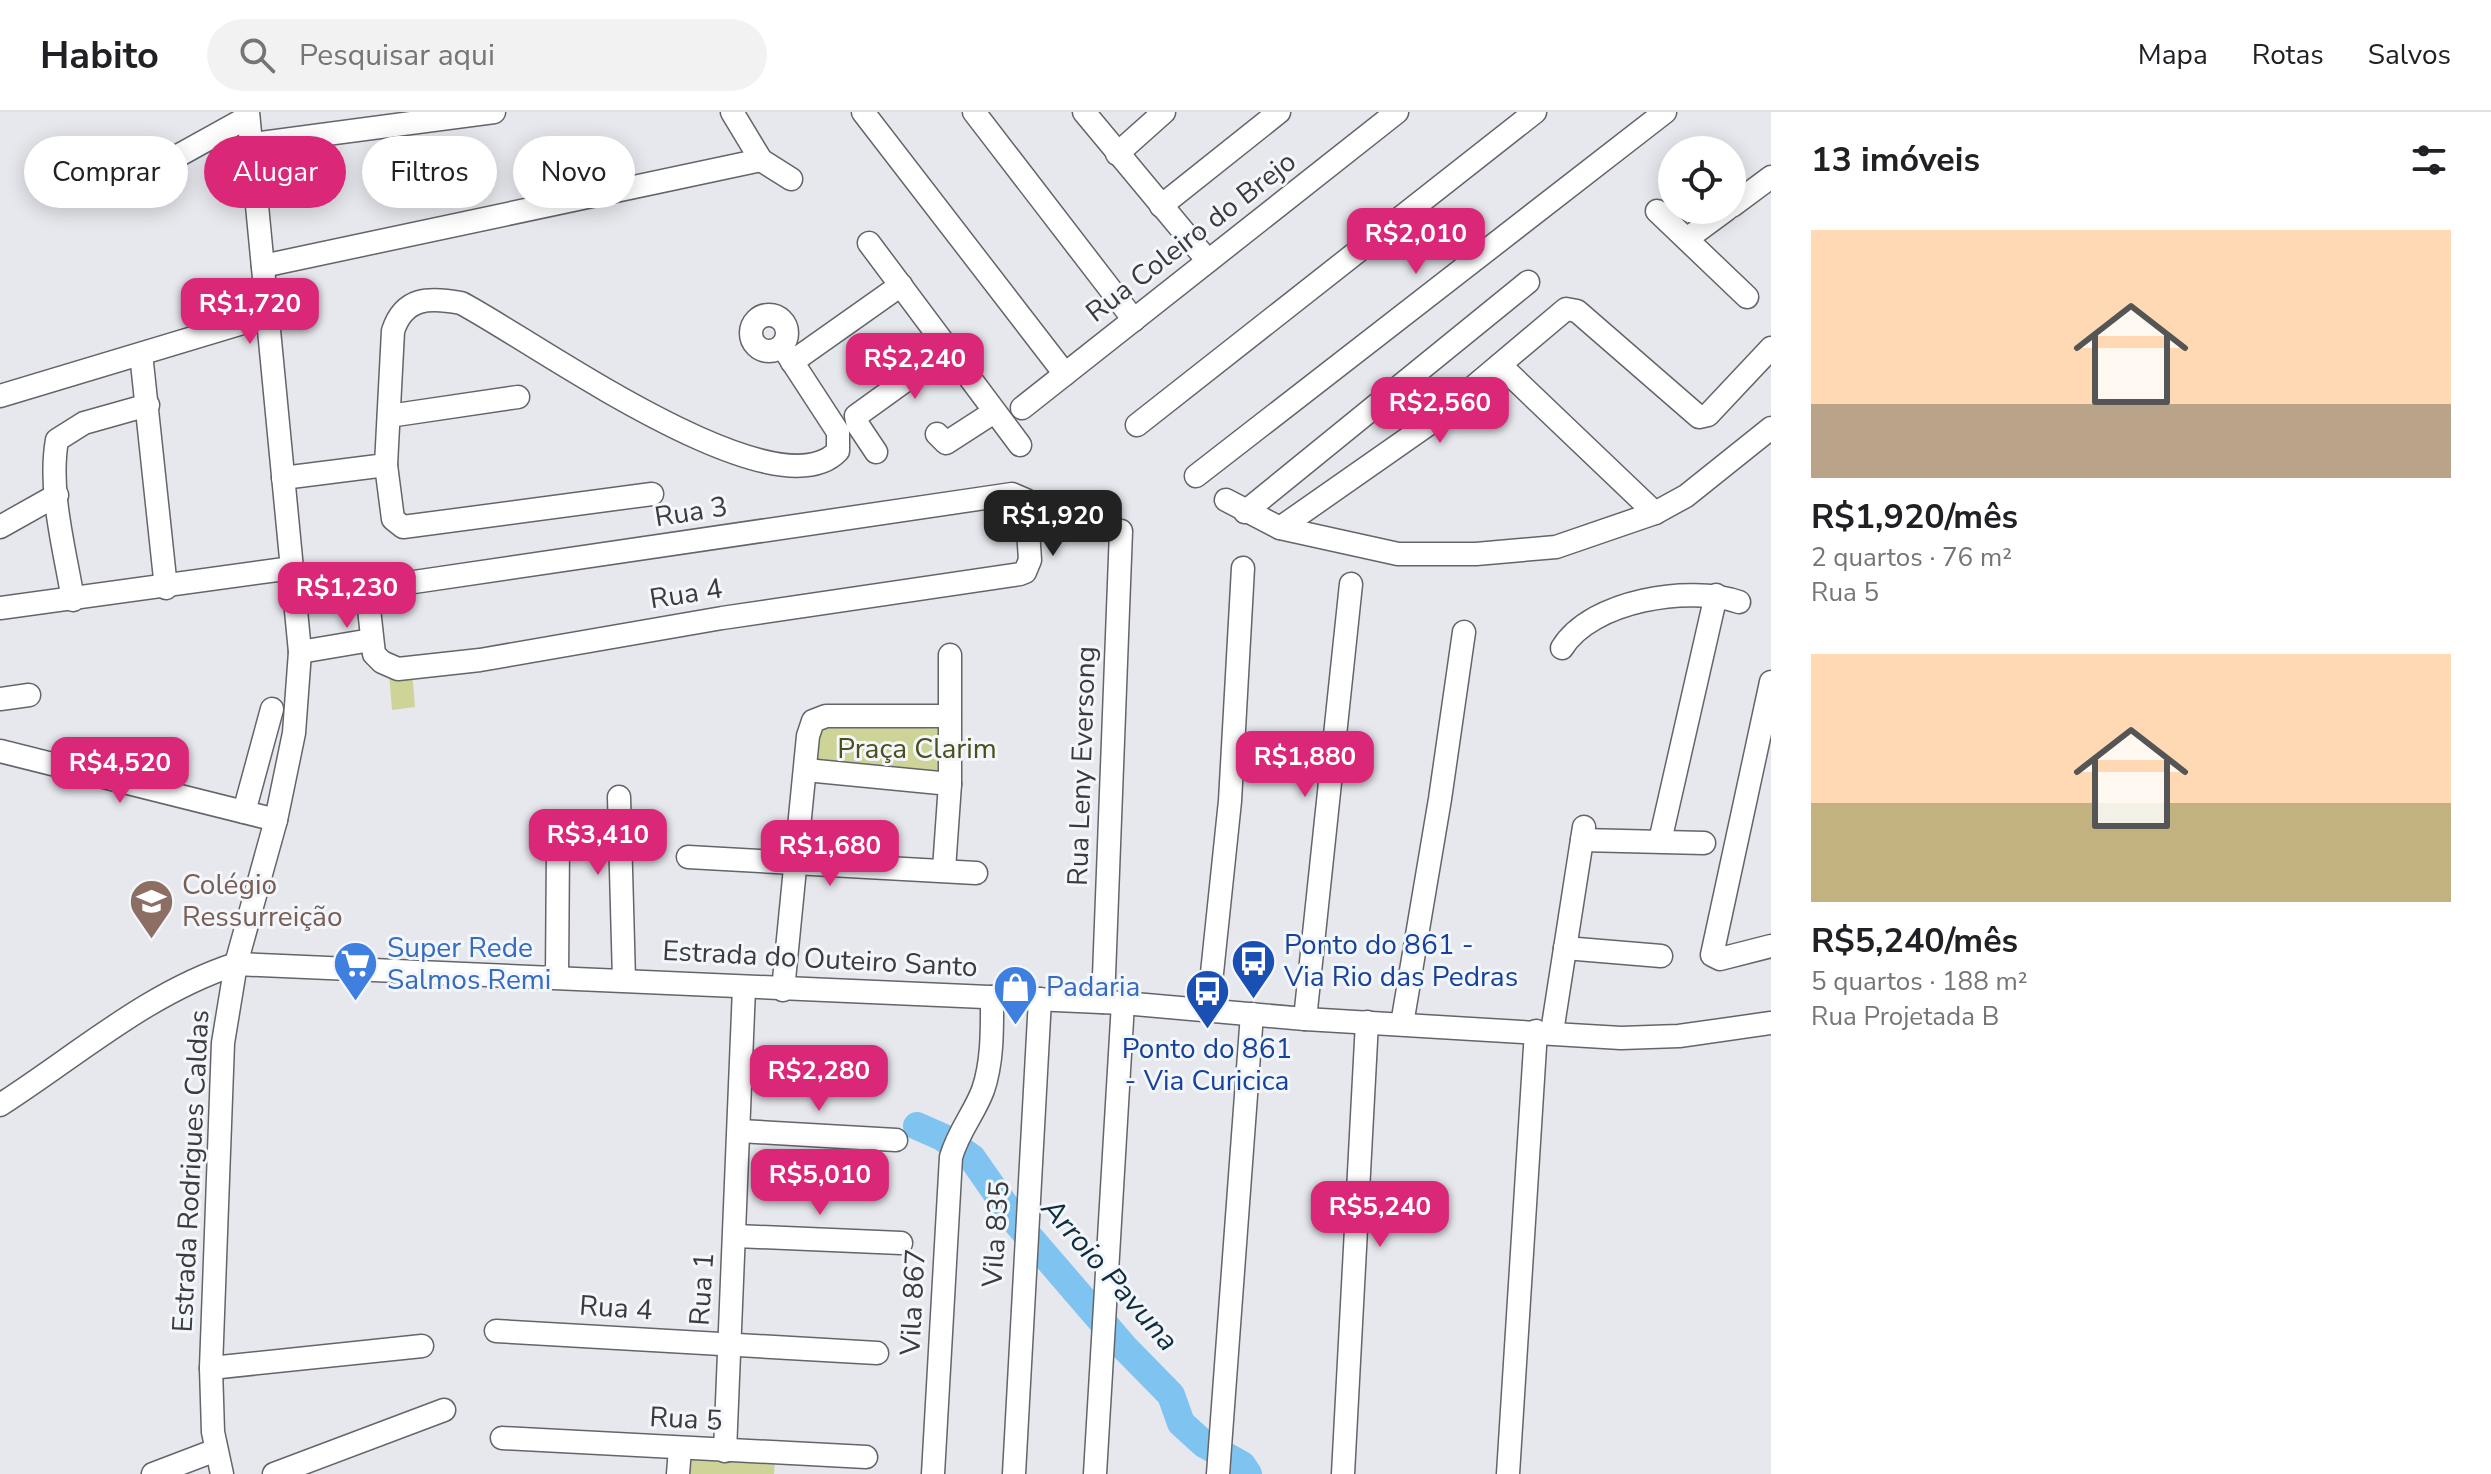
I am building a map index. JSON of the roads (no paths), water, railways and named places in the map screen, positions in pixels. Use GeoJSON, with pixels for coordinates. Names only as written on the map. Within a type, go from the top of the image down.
{"type":"FeatureCollection","features":[{"type":"Feature","properties":{"kind":"street"},"geometry":{"type":"LineString","coordinates":[[312,136],[494,112]]}},
{"type":"Feature","properties":{"kind":"street"},"geometry":{"type":"LineString","coordinates":[[863,112],[1065,374]]}},
{"type":"Feature","properties":{"kind":"street"},"geometry":{"type":"LineString","coordinates":[[974,112],[1134,320]]}},
{"type":"Feature","properties":{"kind":"street"},"geometry":{"type":"LineString","coordinates":[[1084,112],[1208,261]]}},
{"type":"Feature","properties":{"kind":"street"},"geometry":{"type":"LineString","coordinates":[[1117,154],[1164,112]]}},
{"type":"Feature","properties":{"kind":"street"},"geometry":{"type":"LineString","coordinates":[[1161,206],[1279,112]]}},
{"type":"Feature","properties":{"kind":"street","name":"Rua Coleiro do Brejo"},"geometry":{"type":"LineString","coordinates":[[1022,408],[1397,112]]}},
{"type":"Feature","properties":{"kind":"street"},"geometry":{"type":"LineString","coordinates":[[1137,425],[1535,112]]}},
{"type":"Feature","properties":{"kind":"street"},"geometry":{"type":"LineString","coordinates":[[1196,476],[1665,112]]}},
{"type":"Feature","properties":{"kind":"street"},"geometry":{"type":"LineString","coordinates":[[734,113],[761,160],[791,179]]}},
{"type":"Feature","properties":{"kind":"street"},"geometry":{"type":"LineString","coordinates":[[188,149],[248,114]]}},
{"type":"Feature","properties":{"kind":"street","name":"Estrada Rodrigues Caldas"},"geometry":{"type":"LineString","coordinates":[[248,114],[251,136]]}},
{"type":"Feature","properties":{"kind":"street"},"geometry":{"type":"LineString","coordinates":[[263,266],[761,160]]}},
{"type":"Feature","properties":{"kind":"street"},"geometry":{"type":"LineString","coordinates":[[1746,196],[1771,177]]}},
{"type":"Feature","properties":{"kind":"street","name":"Estrada Rodrigues Caldas"},"geometry":{"type":"LineString","coordinates":[[222,1474],[216,1450],[211,1368],[223,1043],[236,964],[276,820],[294,733],[300,652],[258,208]]}},
{"type":"Feature","properties":{"kind":"street"},"geometry":{"type":"LineString","coordinates":[[1657,211],[1747,297]]}},
{"type":"Feature","properties":{"kind":"street"},"geometry":{"type":"LineString","coordinates":[[1688,238],[1707,224]]}},
{"type":"Feature","properties":{"kind":"street"},"geometry":{"type":"LineString","coordinates":[[869,243],[1020,445]]}},
{"type":"Feature","properties":{"kind":"street"},"geometry":{"type":"LineString","coordinates":[[1528,282],[1236,506],[1280,528],[1398,554],[1476,554],[1556,547],[1655,513],[1698,489],[1771,428]]}},
{"type":"Feature","properties":{"kind":"street"},"geometry":{"type":"LineString","coordinates":[[652,494],[403,527],[393,519],[386,465],[393,331],[397,317],[414,302],[435,298],[461,303],[606,391],[688,434],[770,464],[792,467],[831,458],[840,442],[787,354],[901,285]]}},
{"type":"Feature","properties":{"kind":"street"},"geometry":{"type":"LineString","coordinates":[[1280,528],[1433,421],[1566,309],[1577,311],[1699,417],[1708,415],[1771,348]]}},
{"type":"Feature","properties":{"kind":"street"},"geometry":{"type":"LineString","coordinates":[[0,396],[266,316]]}},
{"type":"Feature","properties":{"kind":"street"},"geometry":{"type":"LineString","coordinates":[[876,452],[858,425],[856,416],[949,349]]}},
{"type":"Feature","properties":{"kind":"street"},"geometry":{"type":"LineString","coordinates":[[142,363],[166,588]]}},
{"type":"Feature","properties":{"kind":"street"},"geometry":{"type":"LineString","coordinates":[[1500,365],[1655,513]]}},
{"type":"Feature","properties":{"kind":"street"},"geometry":{"type":"LineString","coordinates":[[389,416],[518,397]]}},
{"type":"Feature","properties":{"kind":"street"},"geometry":{"type":"LineString","coordinates":[[73,600],[57,495],[54,456],[57,440],[84,423],[148,405]]}},
{"type":"Feature","properties":{"kind":"street"},"geometry":{"type":"LineString","coordinates":[[937,434],[946,443],[994,412]]}},
{"type":"Feature","properties":{"kind":"street"},"geometry":{"type":"LineString","coordinates":[[283,478],[386,465]]}},
{"type":"Feature","properties":{"kind":"street","name":"Rua 3"},"geometry":{"type":"LineString","coordinates":[[373,647],[368,600],[380,587],[1012,494],[1026,500]]}},
{"type":"Feature","properties":{"kind":"street"},"geometry":{"type":"LineString","coordinates":[[0,527],[57,495]]}},
{"type":"Feature","properties":{"kind":"street","name":"Rua 4"},"geometry":{"type":"LineString","coordinates":[[373,647],[382,662],[398,669],[480,660],[722,618],[1013,576],[1025,572],[1029,566],[1026,500]]}},
{"type":"Feature","properties":{"kind":"street","name":"Rua Leny Eversong"},"geometry":{"type":"LineString","coordinates":[[1095,1474],[1105,1308],[1121,531]]}},
{"type":"Feature","properties":{"kind":"street"},"geometry":{"type":"LineString","coordinates":[[0,608],[166,588],[292,568]]}},
{"type":"Feature","properties":{"kind":"street"},"geometry":{"type":"LineString","coordinates":[[1208,1011],[1230,801],[1243,568]]}},
{"type":"Feature","properties":{"kind":"street"},"geometry":{"type":"LineString","coordinates":[[1305,1019],[1351,584]]}},
{"type":"Feature","properties":{"kind":"street"},"geometry":{"type":"LineString","coordinates":[[1562,648],[1570,634],[1605,614],[1675,595],[1716,595],[1739,602]]}},
{"type":"Feature","properties":{"kind":"street"},"geometry":{"type":"LineString","coordinates":[[1660,841],[1716,595]]}},
{"type":"Feature","properties":{"kind":"street"},"geometry":{"type":"LineString","coordinates":[[1402,1024],[1445,770],[1464,632]]}},
{"type":"Feature","properties":{"kind":"street"},"geometry":{"type":"LineString","coordinates":[[300,652],[373,647]]}},
{"type":"Feature","properties":{"kind":"street"},"geometry":{"type":"LineString","coordinates":[[944,869],[950,784],[950,655]]}},
{"type":"Feature","properties":{"kind":"street"},"geometry":{"type":"LineString","coordinates":[[1771,682],[1712,955],[1720,959],[1771,946]]}},
{"type":"Feature","properties":{"kind":"street"},"geometry":{"type":"LineString","coordinates":[[0,699],[29,695]]}},
{"type":"Feature","properties":{"kind":"street"},"geometry":{"type":"LineString","coordinates":[[244,812],[272,709]]}},
{"type":"Feature","properties":{"kind":"street"},"geometry":{"type":"LineString","coordinates":[[783,990],[798,864],[808,736],[816,718],[949,716]]}},
{"type":"Feature","properties":{"kind":"street"},"geometry":{"type":"LineString","coordinates":[[0,751],[276,820]]}},
{"type":"Feature","properties":{"kind":"street"},"geometry":{"type":"LineString","coordinates":[[806,770],[950,784]]}},
{"type":"Feature","properties":{"kind":"street"},"geometry":{"type":"LineString","coordinates":[[619,797],[624,980]]}},
{"type":"Feature","properties":{"kind":"street"},"geometry":{"type":"LineString","coordinates":[[1508,1474],[1544,1031],[1565,948],[1583,833],[1704,843]]}},
{"type":"Feature","properties":{"kind":"street"},"geometry":{"type":"LineString","coordinates":[[557,977],[558,845]]}},
{"type":"Feature","properties":{"kind":"street"},"geometry":{"type":"LineString","coordinates":[[688,857],[976,873]]}},
{"type":"Feature","properties":{"kind":"street"},"geometry":{"type":"LineString","coordinates":[[1565,948],[1661,956]]}},
{"type":"Feature","properties":{"kind":"street","name":"Estrada do Outeiro Santo"},"geometry":{"type":"LineString","coordinates":[[0,1105],[152,1000],[191,980],[236,964],[1040,999],[1305,1019],[1649,1038],[1771,1023]]}},
{"type":"Feature","properties":{"kind":"street","name":"Rua 1"},"geometry":{"type":"LineString","coordinates":[[725,1451],[744,988]]}},
{"type":"Feature","properties":{"kind":"street","name":"Vila 867"},"geometry":{"type":"LineString","coordinates":[[933,1474],[951,1157],[958,1132],[983,1088],[991,1042],[992,997]]}},
{"type":"Feature","properties":{"kind":"street","name":"Vila 835"},"geometry":{"type":"LineString","coordinates":[[1014,1474],[1040,999]]}},
{"type":"Feature","properties":{"kind":"street"},"geometry":{"type":"LineString","coordinates":[[1218,1474],[1252,1014]]}},
{"type":"Feature","properties":{"kind":"street"},"geometry":{"type":"LineString","coordinates":[[1343,1474],[1367,1022]]}},
{"type":"Feature","properties":{"kind":"street"},"geometry":{"type":"LineString","coordinates":[[740,1131],[896,1140]]}},
{"type":"Feature","properties":{"kind":"street"},"geometry":{"type":"LineString","coordinates":[[736,1236],[901,1243]]}},
{"type":"Feature","properties":{"kind":"street","name":"Rua 4"},"geometry":{"type":"LineString","coordinates":[[496,1331],[877,1353]]}},
{"type":"Feature","properties":{"kind":"street"},"geometry":{"type":"LineString","coordinates":[[211,1368],[422,1346]]}},
{"type":"Feature","properties":{"kind":"street"},"geometry":{"type":"LineString","coordinates":[[274,1474],[444,1410]]}},
{"type":"Feature","properties":{"kind":"street","name":"Rua 5"},"geometry":{"type":"LineString","coordinates":[[502,1438],[725,1451],[781,1464],[866,1457]]}},
{"type":"Feature","properties":{"kind":"street"},"geometry":{"type":"LineString","coordinates":[[678,1474],[680,1449]]}},
{"type":"Feature","properties":{"kind":"street"},"geometry":{"type":"LineString","coordinates":[[153,1474],[216,1450]]}},
{"type":"Feature","properties":{"kind":"waterway","name":"Arroio Pavuna"},"geometry":{"type":"LineString","coordinates":[[917,1126],[942,1137],[972,1158],[1018,1224],[1124,1347],[1171,1395],[1181,1423],[1204,1444],[1242,1465],[1248,1474]]}},
{"type":"Feature","properties":{"kind":"place","name":"Colégio Ressurreição"},"geometry":{"type":"Point","coordinates":[151,940]}},
{"type":"Feature","properties":{"kind":"place","name":"Ponto do 861 - Via Rio das Pedras"},"geometry":{"type":"Point","coordinates":[1253,1000]}},
{"type":"Feature","properties":{"kind":"place","name":"Super Rede Salmos Remi"},"geometry":{"type":"Point","coordinates":[356,1003]}},
{"type":"Feature","properties":{"kind":"place","name":"Padaria"},"geometry":{"type":"Point","coordinates":[1015,1026]}},
{"type":"Feature","properties":{"kind":"place","name":"Ponto do 861 - Via Curicica"},"geometry":{"type":"Point","coordinates":[1207,1031]}},
{"type":"Feature","properties":{"kind":"park label","name":"Praça Clarim"},"geometry":{"type":"Point","coordinates":[917,749]}}]}
